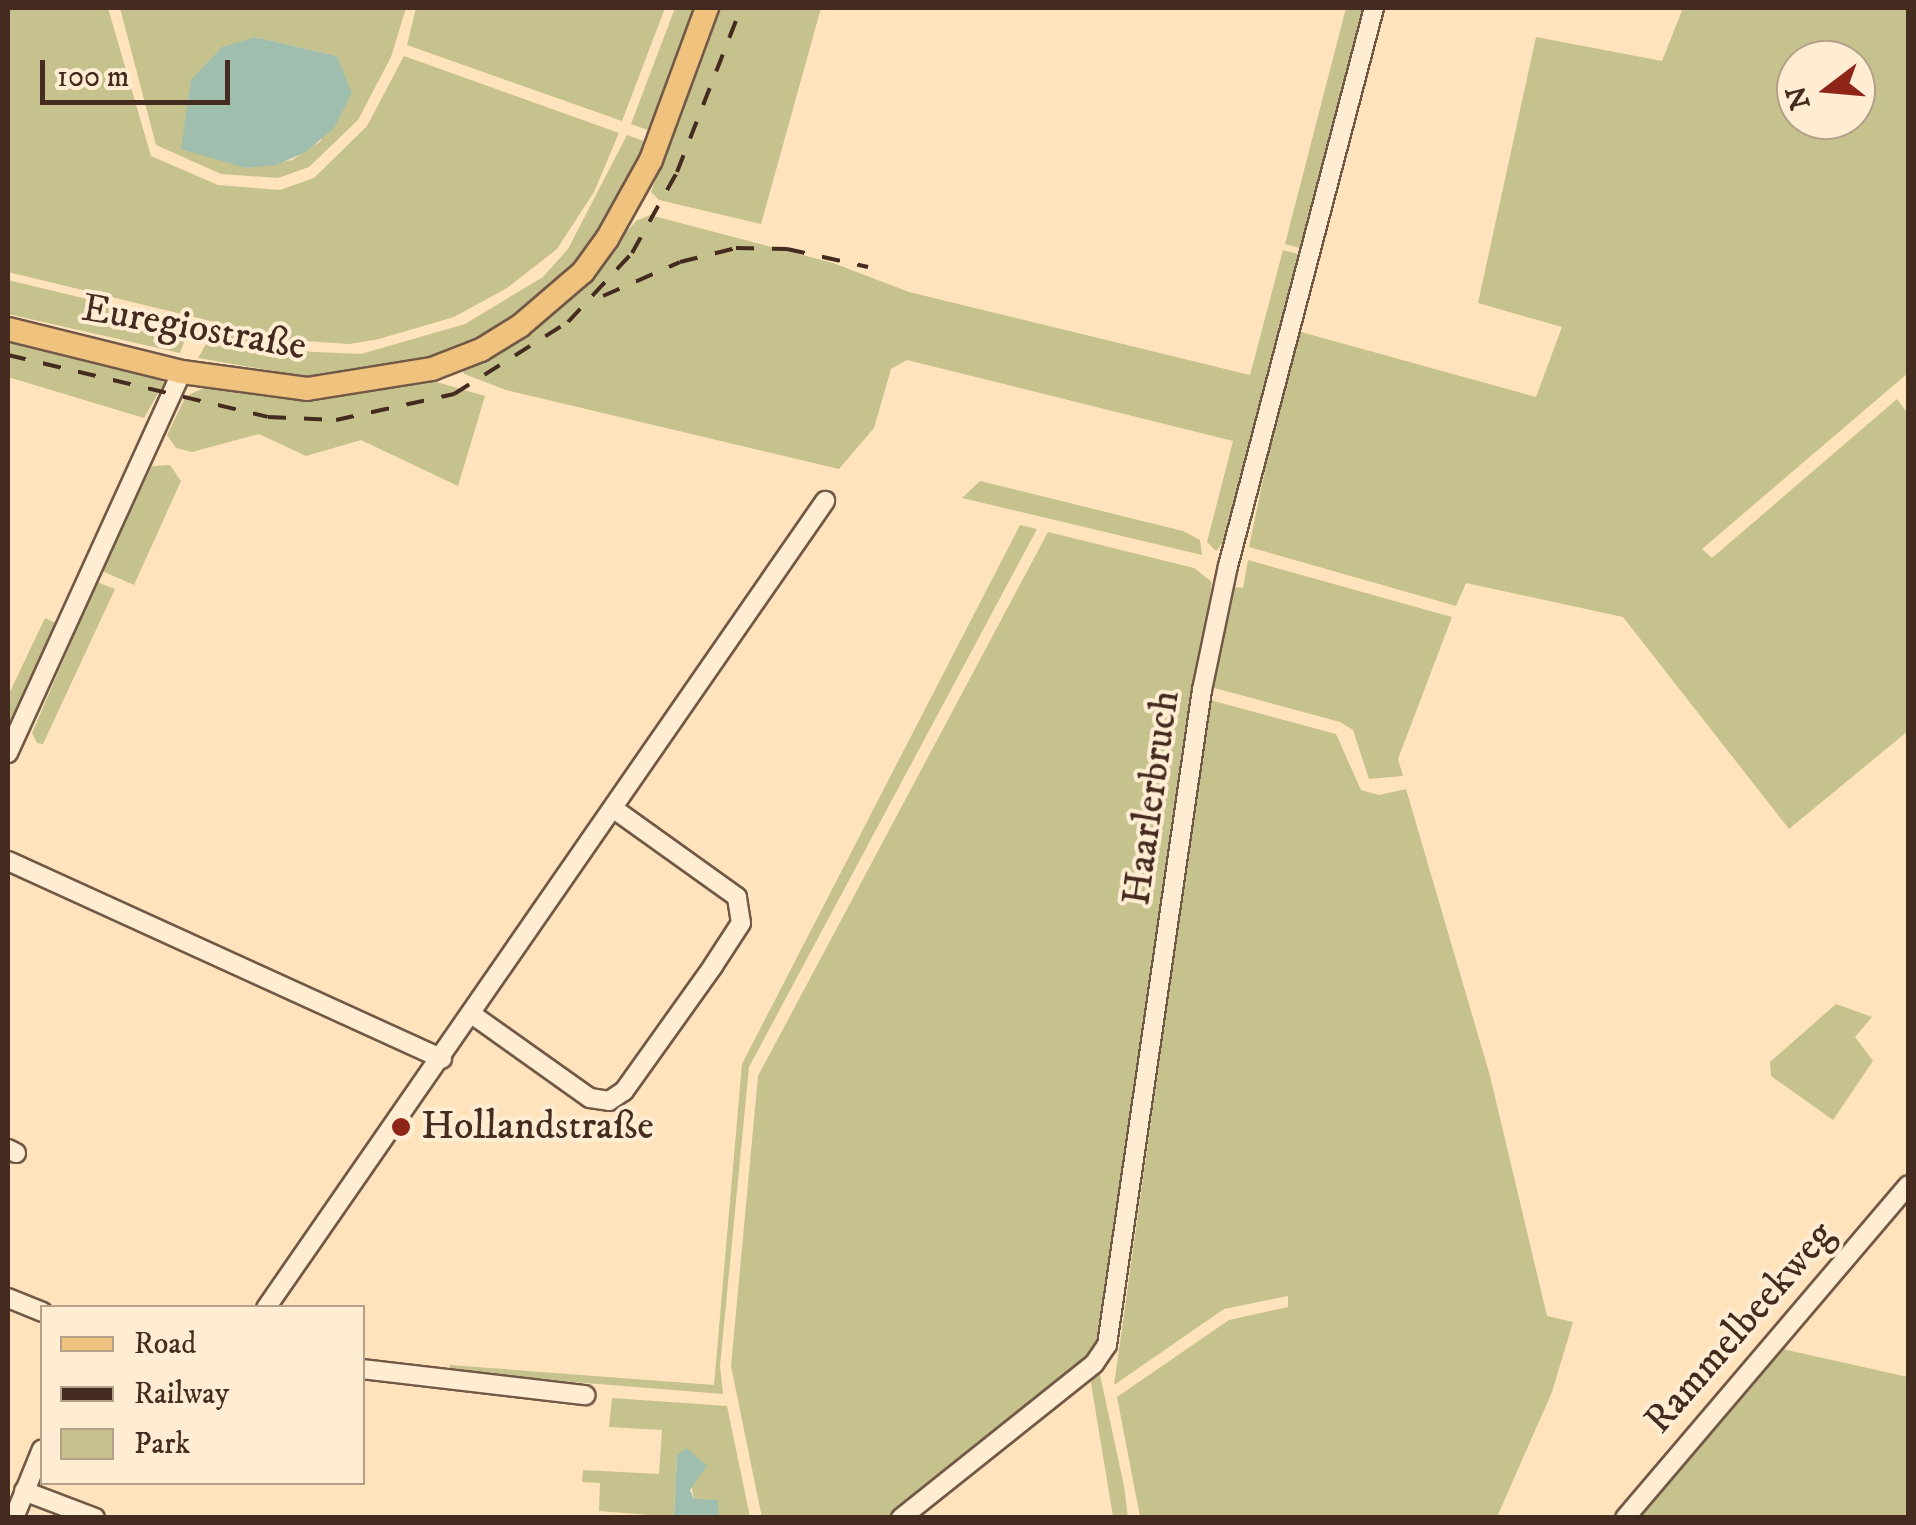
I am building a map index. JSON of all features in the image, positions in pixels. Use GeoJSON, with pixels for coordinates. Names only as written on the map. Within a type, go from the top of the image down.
{"type":"FeatureCollection","features":[{"type":"Feature","properties":{"kind":"main road","name":"Euregiostraße"},"geometry":{"type":"LineString","coordinates":[[8,328],[182,372],[291,388],[352,386],[432,369],[520,326],[583,272],[607,239],[651,160],[706,8]]}},
{"type":"Feature","properties":{"kind":"street","name":"Haarlerbruch"},"geometry":{"type":"LineString","coordinates":[[902,1518],[1094,1364],[1107,1346],[1213,636],[1374,8]]}},
{"type":"Feature","properties":{"kind":"street"},"geometry":{"type":"LineString","coordinates":[[8,754],[182,372]]}},
{"type":"Feature","properties":{"kind":"street"},"geometry":{"type":"LineString","coordinates":[[268,1305],[473,1016],[825,500]]}},
{"type":"Feature","properties":{"kind":"street"},"geometry":{"type":"LineString","coordinates":[[473,1016],[590,1098],[609,1101],[624,1091],[704,979],[742,923],[737,897],[614,809]]}},
{"type":"Feature","properties":{"kind":"street"},"geometry":{"type":"LineString","coordinates":[[8,861],[442,1059]]}},
{"type":"Feature","properties":{"kind":"street","name":"Rammelbeekweg"},"geometry":{"type":"LineString","coordinates":[[1626,1518],[1908,1186]]}},
{"type":"Feature","properties":{"kind":"street"},"geometry":{"type":"LineString","coordinates":[[8,1298],[40,1311]]}},
{"type":"Feature","properties":{"kind":"street"},"geometry":{"type":"LineString","coordinates":[[365,1369],[585,1395]]}},
{"type":"Feature","properties":{"kind":"street"},"geometry":{"type":"LineString","coordinates":[[14,1518],[40,1455]]}},
{"type":"Feature","properties":{"kind":"street"},"geometry":{"type":"LineString","coordinates":[[24,1491],[95,1518]]}},
{"type":"Feature","properties":{"kind":"green space"},"geometry":{"type":"Polygon","coordinates":[[[8,8],[108,8],[151,156],[218,185],[280,190],[314,178],[367,126],[404,56],[619,133],[594,192],[557,249],[507,288],[454,317],[379,339],[350,344],[289,340],[8,272],[8,8]]]}},
{"type":"Feature","properties":{"kind":"green space"},"geometry":{"type":"Polygon","coordinates":[[[120,8],[406,8],[391,57],[358,120],[309,167],[278,178],[221,174],[156,145],[120,8]],[[255,37],[191,80],[188,103],[246,168],[292,160],[321,141],[337,56],[255,37]]]}},
{"type":"Feature","properties":{"kind":"green space"},"geometry":{"type":"Polygon","coordinates":[[[416,8],[665,8],[622,121],[407,45],[416,8]]]}},
{"type":"Feature","properties":{"kind":"green space"},"geometry":{"type":"Polygon","coordinates":[[[675,8],[699,8],[656,133],[631,124],[675,8]]]}},
{"type":"Feature","properties":{"kind":"green space"},"geometry":{"type":"Polygon","coordinates":[[[718,8],[821,8],[761,224],[659,200],[651,192],[718,8]]]}},
{"type":"Feature","properties":{"kind":"green space"},"geometry":{"type":"Polygon","coordinates":[[[1346,8],[1363,8],[1300,248],[1285,244],[1346,8]]]}},
{"type":"Feature","properties":{"kind":"green space"},"geometry":{"type":"Polygon","coordinates":[[[1683,8],[1908,8],[1908,373],[1702,549],[1712,558],[1897,399],[1908,414],[1908,731],[1789,829],[1623,617],[1466,583],[1456,606],[1249,547],[1294,330],[1536,397],[1562,327],[1478,303],[1536,37],[1662,61],[1683,8]]]}},
{"type":"Feature","properties":{"kind":"green space"},"geometry":{"type":"Polygon","coordinates":[[[627,135],[652,144],[615,214],[559,281],[482,337],[429,359],[309,377],[198,358],[214,330],[294,351],[361,354],[465,324],[543,277],[568,249],[627,135]]]}},
{"type":"Feature","properties":{"kind":"green space"},"geometry":{"type":"Polygon","coordinates":[[[650,215],[833,263],[909,292],[1250,375],[1283,250],[1298,254],[1222,544],[1216,551],[1207,542],[1233,441],[907,360],[891,369],[874,428],[839,469],[506,390],[464,374],[463,368],[557,311],[636,221],[650,215]]]}},
{"type":"Feature","properties":{"kind":"green space"},"geometry":{"type":"Polygon","coordinates":[[[8,280],[191,324],[180,353],[8,314],[8,280]]]}},
{"type":"Feature","properties":{"kind":"green space"},"geometry":{"type":"Polygon","coordinates":[[[8,335],[147,367],[164,383],[144,418],[8,377],[8,335]]]}},
{"type":"Feature","properties":{"kind":"green space"},"geometry":{"type":"Polygon","coordinates":[[[433,381],[485,396],[458,486],[361,440],[306,456],[259,434],[192,452],[176,448],[167,435],[186,396],[215,383],[319,398],[433,381]]]}},
{"type":"Feature","properties":{"kind":"green space"},"geometry":{"type":"Polygon","coordinates":[[[170,465],[181,481],[134,585],[102,571],[152,466],[170,465]]]}},
{"type":"Feature","properties":{"kind":"green space"},"geometry":{"type":"Polygon","coordinates":[[[980,481],[1183,531],[1200,540],[1202,555],[962,498],[980,481]]]}},
{"type":"Feature","properties":{"kind":"green space"},"geometry":{"type":"Polygon","coordinates":[[[1020,525],[1037,529],[749,1067],[720,1366],[723,1394],[449,1372],[450,1365],[714,1385],[742,1064],[1020,525]]]}},
{"type":"Feature","properties":{"kind":"green space"},"geometry":{"type":"Polygon","coordinates":[[[1048,532],[1194,568],[1212,582],[1099,1353],[896,1517],[762,1518],[731,1366],[758,1076],[1048,532]]]}},
{"type":"Feature","properties":{"kind":"green space"},"geometry":{"type":"Polygon","coordinates":[[[1248,560],[1452,617],[1398,759],[1403,776],[1369,779],[1353,730],[1340,722],[1211,687],[1227,586],[1243,588],[1248,560]]]}},
{"type":"Feature","properties":{"kind":"green space"},"geometry":{"type":"Polygon","coordinates":[[[97,582],[115,589],[43,744],[37,743],[32,733],[97,582]]]}},
{"type":"Feature","properties":{"kind":"green space"},"geometry":{"type":"Polygon","coordinates":[[[45,618],[58,624],[8,729],[8,696],[45,618]]]}},
{"type":"Feature","properties":{"kind":"green space"},"geometry":{"type":"Polygon","coordinates":[[[1210,700],[1336,734],[1361,790],[1379,795],[1406,789],[1490,1076],[1547,1316],[1573,1322],[1552,1392],[1497,1517],[1140,1517],[1117,1397],[1229,1320],[1288,1307],[1288,1296],[1224,1309],[1114,1385],[1210,700]]]}},
{"type":"Feature","properties":{"kind":"green space"},"geometry":{"type":"Polygon","coordinates":[[[1836,1004],[1872,1017],[1855,1037],[1873,1061],[1833,1120],[1771,1076],[1770,1062],[1836,1004]]]}},
{"type":"Feature","properties":{"kind":"green space"},"geometry":{"type":"Polygon","coordinates":[[[1778,1348],[1908,1377],[1908,1517],[1631,1518],[1778,1348]]]}},
{"type":"Feature","properties":{"kind":"green space"},"geometry":{"type":"Polygon","coordinates":[[[1099,1370],[1128,1517],[1113,1517],[1090,1377],[1099,1370]]]}},
{"type":"Feature","properties":{"kind":"green space"},"geometry":{"type":"Polygon","coordinates":[[[612,1398],[727,1406],[750,1517],[719,1517],[694,1499],[691,1484],[703,1472],[677,1455],[674,1517],[599,1511],[600,1483],[582,1482],[583,1470],[659,1474],[662,1430],[609,1427],[612,1398]]]}},
{"type":"Feature","properties":{"kind":"shaded area"},"geometry":{"type":"Polygon","coordinates":[[[255,37],[337,56],[352,93],[334,128],[306,152],[276,165],[246,168],[181,149],[191,80],[222,47],[255,37]]]}},
{"type":"Feature","properties":{"kind":"shaded area"},"geometry":{"type":"Polygon","coordinates":[[[687,1448],[707,1466],[690,1490],[694,1499],[718,1500],[719,1517],[674,1517],[677,1455],[687,1448]]]}},
{"type":"Feature","properties":{"kind":"railway"},"geometry":{"type":"LineString","coordinates":[[8,355],[268,417],[336,420],[454,394],[568,322],[632,253],[677,172],[741,8]]}},
{"type":"Feature","properties":{"kind":"railway"},"geometry":{"type":"LineString","coordinates":[[603,296],[680,262],[736,248],[787,249],[868,267]]}},
{"type":"Feature","properties":{"kind":"place","name":"Hollandstraße"},"geometry":{"type":"Point","coordinates":[401,1127]}}]}
